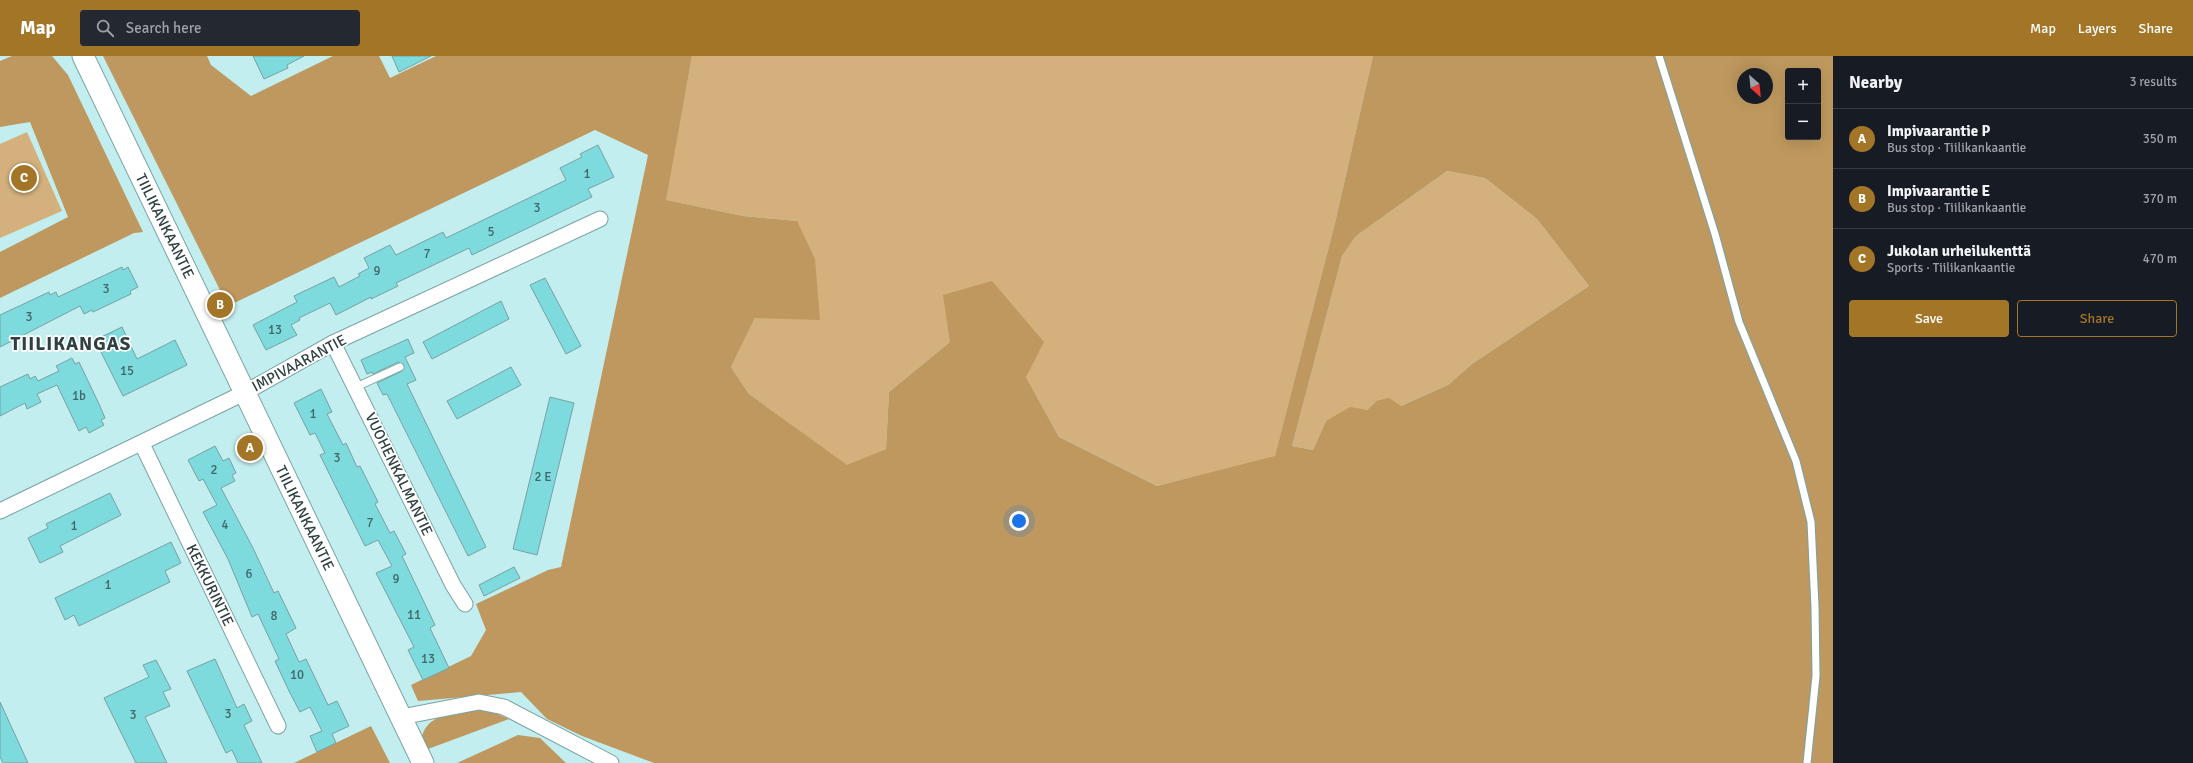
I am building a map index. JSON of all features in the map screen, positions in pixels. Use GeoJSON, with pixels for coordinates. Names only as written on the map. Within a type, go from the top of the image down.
{"type":"FeatureCollection","features":[{"type":"Feature","properties":{"kind":"street","name":"TIILIKANKAANTIE"},"geometry":{"type":"LineString","coordinates":[[83,56],[423,763]]}},
{"type":"Feature","properties":{"kind":"street","name":"IMPIVAARANTIE"},"geometry":{"type":"LineString","coordinates":[[1,510],[142,444],[244,392],[333,344],[600,219]]}},
{"type":"Feature","properties":{"kind":"street","name":"VUOHENKALMANTIE"},"geometry":{"type":"LineString","coordinates":[[333,344],[356,387],[453,585],[465,604]]}},
{"type":"Feature","properties":{"kind":"street","name":"KEKKURINTIE"},"geometry":{"type":"LineString","coordinates":[[142,444],[278,726]]}},
{"type":"Feature","properties":{"kind":"street"},"geometry":{"type":"LineString","coordinates":[[401,717],[479,702],[504,708],[610,763]]}},
{"type":"Feature","properties":{"kind":"lane"},"geometry":{"type":"LineString","coordinates":[[1659,56],[1715,234],[1739,322],[1796,461],[1810,522],[1815,607],[1816,676],[1807,763]]}},
{"type":"Feature","properties":{"kind":"lane"},"geometry":{"type":"LineString","coordinates":[[356,387],[400,367]]}},
{"type":"Feature","properties":{"kind":"shaded area"},"geometry":{"type":"Polygon","coordinates":[[[12,56],[52,56],[68,75],[143,232],[134,233],[0,298],[0,252],[68,217],[30,122],[0,127],[0,61],[12,56]]]}},
{"type":"Feature","properties":{"kind":"shaded area"},"geometry":{"type":"Polygon","coordinates":[[[103,56],[207,56],[211,65],[251,96],[333,56],[379,56],[390,78],[436,56],[692,56],[666,200],[743,216],[797,221],[815,259],[820,320],[755,318],[731,367],[749,394],[847,465],[886,449],[889,392],[950,342],[943,295],[992,281],[1044,342],[1026,377],[1059,437],[1157,486],[1275,456],[1335,223],[1373,56],[1833,56],[1833,763],[654,763],[582,736],[547,719],[521,692],[418,701],[411,685],[471,656],[486,630],[476,604],[548,570],[561,567],[648,155],[595,130],[228,306],[103,56]],[[1447,171],[1356,236],[1342,256],[1292,446],[1313,450],[1326,421],[1350,407],[1367,410],[1376,401],[1389,398],[1401,406],[1448,385],[1472,364],[1589,286],[1537,219],[1485,178],[1447,171]]]}},
{"type":"Feature","properties":{"kind":"shaded area"},"geometry":{"type":"Polygon","coordinates":[[[692,56],[1373,56],[1335,223],[1275,457],[1157,486],[1059,437],[1026,377],[950,342],[889,392],[886,449],[847,466],[749,394],[731,367],[755,318],[797,221],[743,216],[665,200],[692,56]]]}},
{"type":"Feature","properties":{"kind":"shaded area"},"geometry":{"type":"Polygon","coordinates":[[[27,132],[62,211],[0,238],[0,144],[27,132]]]}},
{"type":"Feature","properties":{"kind":"shaded area"},"geometry":{"type":"Polygon","coordinates":[[[1447,171],[1485,178],[1537,219],[1589,286],[1472,364],[1448,385],[1401,406],[1376,401],[1367,410],[1326,421],[1313,450],[1292,446],[1342,256],[1356,236],[1447,171]]]}},
{"type":"Feature","properties":{"kind":"shaded area"},"geometry":{"type":"Polygon","coordinates":[[[482,707],[509,719],[428,749],[422,736],[431,722],[446,714],[482,707]]]}},
{"type":"Feature","properties":{"kind":"shaded area"},"geometry":{"type":"Polygon","coordinates":[[[371,726],[390,763],[294,763],[371,726]]]}},
{"type":"Feature","properties":{"kind":"shaded area"},"geometry":{"type":"Polygon","coordinates":[[[518,735],[540,738],[566,763],[457,763],[518,735]]]}},
{"type":"Feature","properties":{"kind":"building"},"geometry":{"type":"Polygon","coordinates":[[[253,56],[304,56],[287,65],[288,68],[264,79],[253,56]]]}},
{"type":"Feature","properties":{"kind":"building"},"geometry":{"type":"Polygon","coordinates":[[[392,56],[431,56],[399,72],[392,56]]]}},
{"type":"Feature","properties":{"kind":"building"},"geometry":{"type":"Polygon","coordinates":[[[598,145],[614,177],[588,189],[592,197],[472,255],[469,248],[396,283],[398,286],[371,299],[371,297],[336,315],[330,303],[299,318],[300,320],[291,325],[297,335],[266,350],[253,325],[297,302],[294,296],[334,277],[339,287],[360,276],[358,274],[369,268],[364,258],[390,245],[396,255],[443,232],[446,238],[566,180],[560,168],[582,157],[580,154],[598,145]]]}},
{"type":"Feature","properties":{"kind":"building"},"geometry":{"type":"Polygon","coordinates":[[[122,267],[123,270],[128,267],[138,287],[130,291],[131,294],[93,312],[92,310],[84,314],[80,306],[0,347],[0,315],[49,292],[50,295],[56,292],[58,297],[122,267]]]}},
{"type":"Feature","properties":{"kind":"building"},"geometry":{"type":"Polygon","coordinates":[[[545,278],[581,346],[566,354],[530,285],[545,278]]]}},
{"type":"Feature","properties":{"kind":"building"},"geometry":{"type":"Polygon","coordinates":[[[501,301],[509,319],[432,359],[423,342],[501,301]]]}},
{"type":"Feature","properties":{"kind":"building"},"geometry":{"type":"Polygon","coordinates":[[[122,327],[137,359],[175,340],[187,365],[123,396],[95,340],[122,327]]]}},
{"type":"Feature","properties":{"kind":"building"},"geometry":{"type":"Polygon","coordinates":[[[408,339],[414,353],[405,357],[416,380],[407,384],[486,547],[468,556],[387,394],[383,395],[377,383],[402,371],[404,365],[398,362],[373,374],[372,372],[367,374],[361,360],[408,339]]]}},
{"type":"Feature","properties":{"kind":"building"},"geometry":{"type":"Polygon","coordinates":[[[72,358],[75,364],[79,362],[105,418],[101,420],[104,425],[89,433],[86,427],[79,431],[57,385],[37,394],[41,402],[27,409],[25,403],[0,416],[0,387],[28,374],[30,379],[35,376],[38,381],[59,371],[56,366],[72,358]]]}},
{"type":"Feature","properties":{"kind":"building"},"geometry":{"type":"Polygon","coordinates":[[[511,367],[521,385],[457,419],[447,401],[511,367]]]}},
{"type":"Feature","properties":{"kind":"building"},"geometry":{"type":"Polygon","coordinates":[[[321,389],[332,412],[327,414],[343,445],[346,443],[357,467],[360,466],[378,502],[375,504],[390,533],[394,531],[406,554],[402,556],[435,625],[430,628],[449,668],[423,680],[408,650],[414,647],[376,573],[392,566],[378,540],[365,546],[320,455],[325,453],[315,433],[310,435],[294,403],[321,389]]]}},
{"type":"Feature","properties":{"kind":"building"},"geometry":{"type":"Polygon","coordinates":[[[550,397],[574,403],[537,555],[513,549],[550,397]]]}},
{"type":"Feature","properties":{"kind":"building"},"geometry":{"type":"Polygon","coordinates":[[[215,446],[223,461],[229,458],[236,473],[232,475],[235,481],[221,488],[253,548],[274,593],[278,591],[296,628],[286,634],[299,662],[306,659],[328,705],[337,701],[349,726],[332,734],[336,743],[317,752],[310,736],[322,731],[310,707],[300,712],[275,661],[279,659],[258,614],[252,617],[228,559],[203,512],[217,505],[203,479],[199,481],[188,460],[215,446]]]}},
{"type":"Feature","properties":{"kind":"building"},"geometry":{"type":"Polygon","coordinates":[[[110,493],[121,515],[60,546],[63,552],[40,563],[28,538],[48,528],[46,524],[110,493]]]}},
{"type":"Feature","properties":{"kind":"building"},"geometry":{"type":"Polygon","coordinates":[[[171,542],[181,563],[165,571],[170,582],[79,626],[74,615],[65,620],[55,598],[171,542]]]}},
{"type":"Feature","properties":{"kind":"building"},"geometry":{"type":"Polygon","coordinates":[[[514,567],[520,578],[484,596],[479,585],[514,567]]]}},
{"type":"Feature","properties":{"kind":"building"},"geometry":{"type":"Polygon","coordinates":[[[215,659],[237,708],[244,704],[252,721],[244,725],[262,763],[238,763],[232,750],[226,753],[187,671],[215,659]]]}},
{"type":"Feature","properties":{"kind":"building"},"geometry":{"type":"Polygon","coordinates":[[[156,660],[171,689],[163,692],[170,706],[145,717],[167,763],[136,763],[104,698],[149,677],[143,665],[156,660]]]}},
{"type":"Feature","properties":{"kind":"building"},"geometry":{"type":"Polygon","coordinates":[[[0,702],[28,763],[3,763],[0,757],[0,702]]]}},
{"type":"Feature","properties":{"kind":"place","name":"Jukolan urheilukenttä"},"geometry":{"type":"Point","coordinates":[24,178]}},
{"type":"Feature","properties":{"kind":"place","name":"Impivaarantie E"},"geometry":{"type":"Point","coordinates":[220,305]}},
{"type":"Feature","properties":{"kind":"place","name":"Impivaarantie P"},"geometry":{"type":"Point","coordinates":[250,448]}},
{"type":"Feature","properties":{"kind":"district","name":"TIILIKANGAS"},"geometry":{"type":"Point","coordinates":[71,344]}}]}
